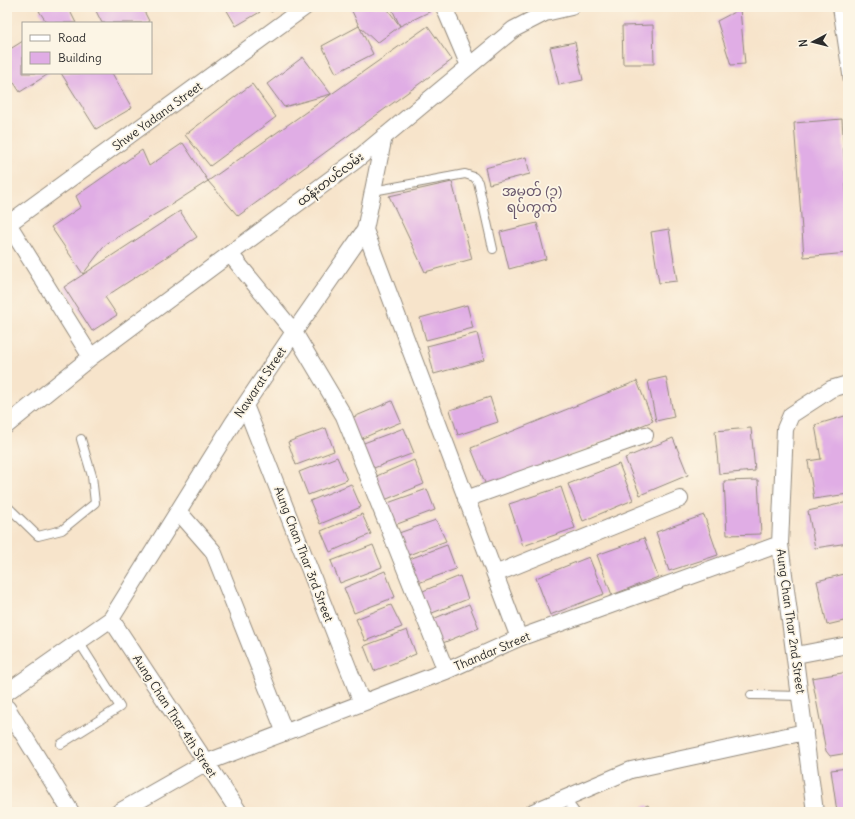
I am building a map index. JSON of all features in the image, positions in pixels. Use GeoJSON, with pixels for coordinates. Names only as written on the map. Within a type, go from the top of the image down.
{"type":"FeatureCollection","features":[{"type":"Feature","properties":{"kind":"street","name":"Shwe Yadana Street"},"geometry":{"type":"LineString","coordinates":[[8,223],[305,7]]}},
{"type":"Feature","properties":{"kind":"street"},"geometry":{"type":"LineString","coordinates":[[444,7],[470,66]]}},
{"type":"Feature","properties":{"kind":"street","name":"ထန်းတပင်လမ်း"},"geometry":{"type":"LineString","coordinates":[[7,425],[91,357],[355,161],[514,28],[545,13],[570,7]]}},
{"type":"Feature","properties":{"kind":"street","name":"Nawarat Street"},"geometry":{"type":"LineString","coordinates":[[111,619],[245,405],[294,332],[366,230],[384,136]]}},
{"type":"Feature","properties":{"kind":"street"},"geometry":{"type":"LineString","coordinates":[[8,223],[91,357]]}},
{"type":"Feature","properties":{"kind":"street"},"geometry":{"type":"LineString","coordinates":[[366,230],[519,638]]}},
{"type":"Feature","properties":{"kind":"street"},"geometry":{"type":"LineString","coordinates":[[230,254],[294,332],[344,416],[446,671]]}},
{"type":"Feature","properties":{"kind":"street","name":"Aung Chan Thar 2nd Street"},"geometry":{"type":"LineString","coordinates":[[815,812],[796,654],[780,544],[785,429],[791,415],[831,389],[848,384]]}},
{"type":"Feature","properties":{"kind":"street","name":"Aung Chan Thar 3rd Street"},"geometry":{"type":"LineString","coordinates":[[245,405],[362,703]]}},
{"type":"Feature","properties":{"kind":"street"},"geometry":{"type":"LineString","coordinates":[[466,499],[644,435]]}},
{"type":"Feature","properties":{"kind":"street"},"geometry":{"type":"LineString","coordinates":[[495,574],[680,499]]}},
{"type":"Feature","properties":{"kind":"street"},"geometry":{"type":"LineString","coordinates":[[178,511],[213,551],[285,733]]}},
{"type":"Feature","properties":{"kind":"street","name":"Thandar Street"},"geometry":{"type":"LineString","coordinates":[[118,812],[205,763],[446,671],[519,638],[780,544]]}},
{"type":"Feature","properties":{"kind":"street"},"geometry":{"type":"LineString","coordinates":[[7,692],[111,619]]}},
{"type":"Feature","properties":{"kind":"street","name":"Aung Chan Thar 4th Street"},"geometry":{"type":"LineString","coordinates":[[111,619],[205,763],[239,812]]}},
{"type":"Feature","properties":{"kind":"street"},"geometry":{"type":"LineString","coordinates":[[796,654],[848,645]]}},
{"type":"Feature","properties":{"kind":"street"},"geometry":{"type":"LineString","coordinates":[[7,708],[71,812]]}},
{"type":"Feature","properties":{"kind":"street"},"geometry":{"type":"LineString","coordinates":[[533,812],[631,770],[805,732]]}},
{"type":"Feature","properties":{"kind":"lane"},"geometry":{"type":"LineString","coordinates":[[837,7],[848,81]]}},
{"type":"Feature","properties":{"kind":"lane"},"geometry":{"type":"LineString","coordinates":[[373,190],[465,174],[474,177],[478,182],[493,249]]}},
{"type":"Feature","properties":{"kind":"lane"},"geometry":{"type":"LineString","coordinates":[[7,506],[38,536],[62,530],[95,503],[92,476],[81,439]]}},
{"type":"Feature","properties":{"kind":"lane"},"geometry":{"type":"LineString","coordinates":[[61,744],[120,707],[79,642]]}},
{"type":"Feature","properties":{"kind":"lane"},"geometry":{"type":"LineString","coordinates":[[751,695],[801,696]]}},
{"type":"Feature","properties":{"kind":"lane"},"geometry":{"type":"LineString","coordinates":[[565,798],[575,812]]}},
{"type":"Feature","properties":{"kind":"building"},"geometry":{"type":"Polygon","coordinates":[[[47,7],[68,7],[76,22],[46,22],[39,11],[47,7]]]}},
{"type":"Feature","properties":{"kind":"building"},"geometry":{"type":"Polygon","coordinates":[[[94,7],[142,7],[149,21],[148,22],[102,22],[94,7]]]}},
{"type":"Feature","properties":{"kind":"building"},"geometry":{"type":"Polygon","coordinates":[[[225,7],[257,7],[260,12],[236,26],[225,7]]]}},
{"type":"Feature","properties":{"kind":"building"},"geometry":{"type":"Polygon","coordinates":[[[269,7],[280,7],[271,12],[269,7]]]}},
{"type":"Feature","properties":{"kind":"building"},"geometry":{"type":"Polygon","coordinates":[[[350,7],[386,7],[400,26],[377,43],[359,26],[350,7]]]}},
{"type":"Feature","properties":{"kind":"building"},"geometry":{"type":"Polygon","coordinates":[[[391,7],[429,7],[431,11],[400,26],[391,7]]]}},
{"type":"Feature","properties":{"kind":"building"},"geometry":{"type":"Polygon","coordinates":[[[740,9],[745,64],[731,65],[717,21],[740,9]]]}},
{"type":"Feature","properties":{"kind":"building"},"geometry":{"type":"Polygon","coordinates":[[[653,25],[654,64],[623,64],[622,26],[653,25]]]}},
{"type":"Feature","properties":{"kind":"building"},"geometry":{"type":"Polygon","coordinates":[[[359,26],[373,54],[336,73],[322,46],[359,26]]]}},
{"type":"Feature","properties":{"kind":"building"},"geometry":{"type":"Polygon","coordinates":[[[428,26],[452,60],[238,216],[208,181],[428,26]]]}},
{"type":"Feature","properties":{"kind":"building"},"geometry":{"type":"Polygon","coordinates":[[[22,42],[22,74],[48,74],[20,92],[7,72],[7,51],[22,42]]]}},
{"type":"Feature","properties":{"kind":"building"},"geometry":{"type":"Polygon","coordinates":[[[575,42],[583,80],[559,85],[550,47],[575,42]]]}},
{"type":"Feature","properties":{"kind":"building"},"geometry":{"type":"Polygon","coordinates":[[[303,57],[331,94],[284,107],[267,84],[303,57]]]}},
{"type":"Feature","properties":{"kind":"building"},"geometry":{"type":"Polygon","coordinates":[[[62,74],[113,74],[132,108],[96,129],[62,74]]]}},
{"type":"Feature","properties":{"kind":"building"},"geometry":{"type":"Polygon","coordinates":[[[252,84],[276,117],[210,166],[185,135],[252,84]]]}},
{"type":"Feature","properties":{"kind":"building"},"geometry":{"type":"Polygon","coordinates":[[[842,119],[848,220],[848,253],[804,257],[794,123],[842,119]]]}},
{"type":"Feature","properties":{"kind":"building"},"geometry":{"type":"Polygon","coordinates":[[[183,143],[208,181],[106,244],[83,274],[51,227],[81,207],[76,196],[142,150],[149,166],[183,143]]]}},
{"type":"Feature","properties":{"kind":"building"},"geometry":{"type":"Polygon","coordinates":[[[526,157],[530,174],[489,184],[485,168],[526,157]]]}},
{"type":"Feature","properties":{"kind":"building"},"geometry":{"type":"Polygon","coordinates":[[[452,182],[472,259],[425,272],[389,196],[452,182]]]}},
{"type":"Feature","properties":{"kind":"building"},"geometry":{"type":"Polygon","coordinates":[[[180,211],[197,237],[105,297],[117,315],[92,331],[64,287],[180,211]]]}},
{"type":"Feature","properties":{"kind":"building"},"geometry":{"type":"Polygon","coordinates":[[[537,223],[546,259],[509,269],[500,232],[537,223]]]}},
{"type":"Feature","properties":{"kind":"building"},"geometry":{"type":"Polygon","coordinates":[[[669,229],[677,281],[659,283],[651,232],[669,229]]]}},
{"type":"Feature","properties":{"kind":"building"},"geometry":{"type":"Polygon","coordinates":[[[467,305],[473,328],[426,340],[420,318],[467,305]]]}},
{"type":"Feature","properties":{"kind":"building"},"geometry":{"type":"Polygon","coordinates":[[[477,333],[484,360],[434,374],[427,346],[477,333]]]}},
{"type":"Feature","properties":{"kind":"building"},"geometry":{"type":"Polygon","coordinates":[[[666,377],[674,417],[656,421],[648,381],[666,377]]]}},
{"type":"Feature","properties":{"kind":"building"},"geometry":{"type":"Polygon","coordinates":[[[637,381],[653,421],[487,488],[471,448],[637,381]]]}},
{"type":"Feature","properties":{"kind":"building"},"geometry":{"type":"Polygon","coordinates":[[[490,397],[498,422],[458,435],[450,410],[490,397]]]}},
{"type":"Feature","properties":{"kind":"building"},"geometry":{"type":"Polygon","coordinates":[[[392,401],[401,422],[358,440],[349,419],[392,401]]]}},
{"type":"Feature","properties":{"kind":"building"},"geometry":{"type":"Polygon","coordinates":[[[848,415],[848,494],[814,499],[808,461],[821,459],[815,425],[848,415]]]}},
{"type":"Feature","properties":{"kind":"building"},"geometry":{"type":"Polygon","coordinates":[[[326,428],[334,451],[296,465],[288,442],[326,428]]]}},
{"type":"Feature","properties":{"kind":"building"},"geometry":{"type":"Polygon","coordinates":[[[404,428],[414,453],[371,469],[361,444],[404,428]]]}},
{"type":"Feature","properties":{"kind":"building"},"geometry":{"type":"Polygon","coordinates":[[[751,428],[755,471],[719,474],[715,431],[751,428]]]}},
{"type":"Feature","properties":{"kind":"building"},"geometry":{"type":"Polygon","coordinates":[[[673,438],[688,475],[640,495],[625,458],[673,438]]]}},
{"type":"Feature","properties":{"kind":"building"},"geometry":{"type":"Polygon","coordinates":[[[337,457],[347,480],[308,495],[299,472],[337,457]]]}},
{"type":"Feature","properties":{"kind":"building"},"geometry":{"type":"Polygon","coordinates":[[[414,460],[424,484],[382,501],[372,478],[414,460]]]}},
{"type":"Feature","properties":{"kind":"building"},"geometry":{"type":"Polygon","coordinates":[[[619,464],[633,500],[583,521],[568,484],[619,464]]]}},
{"type":"Feature","properties":{"kind":"building"},"geometry":{"type":"Polygon","coordinates":[[[758,480],[761,534],[727,535],[724,481],[758,480]]]}},
{"type":"Feature","properties":{"kind":"building"},"geometry":{"type":"Polygon","coordinates":[[[351,484],[361,507],[320,524],[310,501],[351,484]]]}},
{"type":"Feature","properties":{"kind":"building"},"geometry":{"type":"Polygon","coordinates":[[[561,487],[575,528],[523,546],[509,504],[561,487]]]}},
{"type":"Feature","properties":{"kind":"building"},"geometry":{"type":"Polygon","coordinates":[[[427,489],[435,510],[392,526],[385,504],[427,489]]]}},
{"type":"Feature","properties":{"kind":"building"},"geometry":{"type":"Polygon","coordinates":[[[848,502],[848,543],[815,548],[808,511],[848,502]]]}},
{"type":"Feature","properties":{"kind":"building"},"geometry":{"type":"Polygon","coordinates":[[[362,514],[371,534],[330,552],[321,531],[362,514]]]}},
{"type":"Feature","properties":{"kind":"building"},"geometry":{"type":"Polygon","coordinates":[[[704,515],[718,555],[669,571],[656,532],[704,515]]]}},
{"type":"Feature","properties":{"kind":"building"},"geometry":{"type":"Polygon","coordinates":[[[436,520],[446,541],[403,557],[396,534],[436,520]]]}},
{"type":"Feature","properties":{"kind":"building"},"geometry":{"type":"Polygon","coordinates":[[[644,538],[658,577],[612,595],[597,555],[644,538]]]}},
{"type":"Feature","properties":{"kind":"building"},"geometry":{"type":"Polygon","coordinates":[[[373,545],[382,567],[340,583],[331,561],[373,545]]]}},
{"type":"Feature","properties":{"kind":"building"},"geometry":{"type":"Polygon","coordinates":[[[447,545],[456,569],[413,585],[404,561],[447,545]]]}},
{"type":"Feature","properties":{"kind":"building"},"geometry":{"type":"Polygon","coordinates":[[[589,557],[604,594],[550,615],[536,578],[589,557]]]}},
{"type":"Feature","properties":{"kind":"building"},"geometry":{"type":"Polygon","coordinates":[[[385,571],[395,597],[354,613],[344,588],[385,571]]]}},
{"type":"Feature","properties":{"kind":"building"},"geometry":{"type":"Polygon","coordinates":[[[848,573],[848,620],[827,625],[817,581],[848,573]]]}},
{"type":"Feature","properties":{"kind":"building"},"geometry":{"type":"Polygon","coordinates":[[[460,576],[468,599],[427,615],[418,593],[460,576]]]}},
{"type":"Feature","properties":{"kind":"building"},"geometry":{"type":"Polygon","coordinates":[[[469,604],[479,628],[438,645],[428,621],[469,604]]]}},
{"type":"Feature","properties":{"kind":"building"},"geometry":{"type":"Polygon","coordinates":[[[391,605],[402,627],[365,641],[356,619],[391,605]]]}},
{"type":"Feature","properties":{"kind":"building"},"geometry":{"type":"Polygon","coordinates":[[[407,630],[416,654],[374,671],[364,646],[407,630]]]}},
{"type":"Feature","properties":{"kind":"building"},"geometry":{"type":"Polygon","coordinates":[[[848,672],[848,753],[830,756],[826,751],[812,678],[848,672]]]}},
{"type":"Feature","properties":{"kind":"building"},"geometry":{"type":"Polygon","coordinates":[[[848,768],[848,812],[837,812],[831,770],[848,768]]]}},
{"type":"Feature","properties":{"kind":"building"},"geometry":{"type":"Polygon","coordinates":[[[648,805],[651,812],[631,812],[648,805]]]}},
{"type":"Feature","properties":{"kind":"district","name":"အမှတ် (၁) ရပ်ကွက်"},"geometry":{"type":"Point","coordinates":[532,200]}}]}
